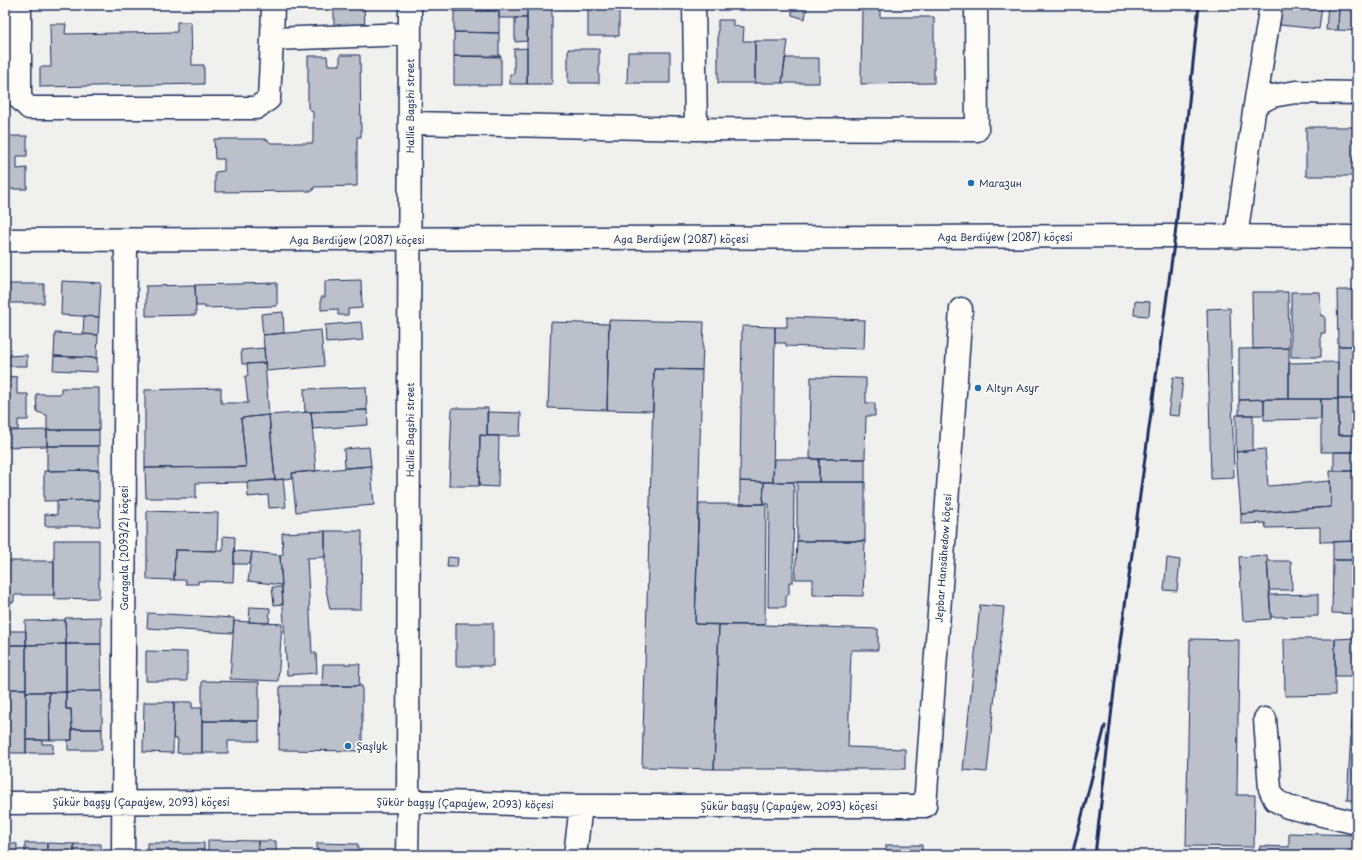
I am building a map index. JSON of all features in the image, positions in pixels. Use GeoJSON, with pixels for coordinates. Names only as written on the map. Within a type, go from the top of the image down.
{"type":"FeatureCollection","features":[{"type":"Feature","properties":{"kind":"street"},"geometry":{"type":"LineString","coordinates":[[20,5],[12,44],[20,100],[29,108],[256,108],[269,100],[273,5]]}},
{"type":"Feature","properties":{"kind":"street","name":"Hallie Bagshi street"},"geometry":{"type":"LineString","coordinates":[[407,855],[410,5]]}},
{"type":"Feature","properties":{"kind":"street"},"geometry":{"type":"LineString","coordinates":[[694,5],[696,129]]}},
{"type":"Feature","properties":{"kind":"street"},"geometry":{"type":"LineString","coordinates":[[410,123],[696,129],[977,130],[976,5]]}},
{"type":"Feature","properties":{"kind":"street"},"geometry":{"type":"LineString","coordinates":[[1236,237],[1271,5]]}},
{"type":"Feature","properties":{"kind":"street"},"geometry":{"type":"LineString","coordinates":[[272,38],[410,34]]}},
{"type":"Feature","properties":{"kind":"street"},"geometry":{"type":"LineString","coordinates":[[1255,105],[1272,96],[1296,92],[1357,93]]}},
{"type":"Feature","properties":{"kind":"street","name":"Aga Berdiýew (2087) köçesi"},"geometry":{"type":"LineString","coordinates":[[5,240],[410,240],[1175,236],[1357,237]]}},
{"type":"Feature","properties":{"kind":"street","name":"Garagala (2093/2) köçesi"},"geometry":{"type":"LineString","coordinates":[[123,855],[126,240]]}},
{"type":"Feature","properties":{"kind":"street","name":"Jepbar Hansähedow köçesi"},"geometry":{"type":"LineString","coordinates":[[926,806],[961,309]]}},
{"type":"Feature","properties":{"kind":"street"},"geometry":{"type":"LineString","coordinates":[[1265,719],[1270,789],[1275,800],[1288,807],[1357,823]]}},
{"type":"Feature","properties":{"kind":"street","name":"Şükür bagşy (Çapaýew, 2093) köçesi"},"geometry":{"type":"LineString","coordinates":[[5,803],[408,801],[581,806],[926,806]]}},
{"type":"Feature","properties":{"kind":"street"},"geometry":{"type":"LineString","coordinates":[[575,855],[581,806]]}},
{"type":"Feature","properties":{"kind":"building"},"geometry":{"type":"Polygon","coordinates":[[[334,5],[364,5],[365,27],[334,28],[334,5]]]}},
{"type":"Feature","properties":{"kind":"building"},"geometry":{"type":"Polygon","coordinates":[[[454,5],[488,5],[488,11],[454,11],[454,5]]]}},
{"type":"Feature","properties":{"kind":"building"},"geometry":{"type":"Polygon","coordinates":[[[488,5],[527,5],[527,18],[499,18],[499,11],[488,11],[488,5]]]}},
{"type":"Feature","properties":{"kind":"building"},"geometry":{"type":"Polygon","coordinates":[[[527,5],[555,5],[555,7],[552,7],[552,84],[527,84],[527,5]]]}},
{"type":"Feature","properties":{"kind":"building"},"geometry":{"type":"Polygon","coordinates":[[[562,5],[601,5],[601,8],[562,8],[562,5]]]}},
{"type":"Feature","properties":{"kind":"building"},"geometry":{"type":"Polygon","coordinates":[[[601,5],[619,5],[619,36],[588,36],[588,8],[601,8],[601,5]]]}},
{"type":"Feature","properties":{"kind":"building"},"geometry":{"type":"Polygon","coordinates":[[[758,5],[792,5],[792,8],[758,9],[758,5]]]}},
{"type":"Feature","properties":{"kind":"building"},"geometry":{"type":"Polygon","coordinates":[[[792,5],[807,5],[805,19],[792,15],[792,5]]]}},
{"type":"Feature","properties":{"kind":"building"},"geometry":{"type":"Polygon","coordinates":[[[862,5],[880,5],[880,17],[934,17],[934,83],[861,84],[862,5]]]}},
{"type":"Feature","properties":{"kind":"building"},"geometry":{"type":"Polygon","coordinates":[[[1282,5],[1322,5],[1319,29],[1280,25],[1282,5]]]}},
{"type":"Feature","properties":{"kind":"building"},"geometry":{"type":"Polygon","coordinates":[[[1328,5],[1339,5],[1338,30],[1326,30],[1328,5]]]}},
{"type":"Feature","properties":{"kind":"building"},"geometry":{"type":"Polygon","coordinates":[[[1339,5],[1357,5],[1357,31],[1338,30],[1339,5]]]}},
{"type":"Feature","properties":{"kind":"building"},"geometry":{"type":"Polygon","coordinates":[[[454,11],[499,11],[499,33],[454,32],[454,11]]]}},
{"type":"Feature","properties":{"kind":"building"},"geometry":{"type":"Polygon","coordinates":[[[515,18],[527,18],[527,41],[515,42],[515,18]]]}},
{"type":"Feature","properties":{"kind":"building"},"geometry":{"type":"Polygon","coordinates":[[[718,20],[733,20],[733,26],[744,27],[743,41],[755,41],[755,83],[718,83],[718,20]]]}},
{"type":"Feature","properties":{"kind":"building"},"geometry":{"type":"Polygon","coordinates":[[[177,22],[191,22],[192,65],[204,65],[204,84],[40,87],[40,67],[51,67],[50,24],[66,24],[65,34],[177,32],[177,22]]]}},
{"type":"Feature","properties":{"kind":"building"},"geometry":{"type":"Polygon","coordinates":[[[454,32],[499,33],[499,57],[454,56],[454,32]]]}},
{"type":"Feature","properties":{"kind":"building"},"geometry":{"type":"Polygon","coordinates":[[[755,41],[788,41],[782,83],[755,83],[755,41]]]}},
{"type":"Feature","properties":{"kind":"building"},"geometry":{"type":"Polygon","coordinates":[[[527,48],[527,84],[510,84],[510,74],[514,74],[514,49],[527,48]]]}},
{"type":"Feature","properties":{"kind":"building"},"geometry":{"type":"Polygon","coordinates":[[[568,49],[599,49],[599,83],[568,83],[568,49]]]}},
{"type":"Feature","properties":{"kind":"building"},"geometry":{"type":"Polygon","coordinates":[[[628,52],[670,52],[670,83],[627,83],[628,52]]]}},
{"type":"Feature","properties":{"kind":"building"},"geometry":{"type":"Polygon","coordinates":[[[340,55],[360,55],[361,137],[357,137],[357,186],[314,187],[313,191],[215,192],[215,172],[224,171],[224,159],[215,159],[214,139],[266,139],[271,143],[313,143],[313,112],[308,108],[308,56],[327,56],[328,65],[340,65],[340,55]]]}},
{"type":"Feature","properties":{"kind":"building"},"geometry":{"type":"Polygon","coordinates":[[[454,56],[501,56],[501,85],[454,85],[454,56]]]}},
{"type":"Feature","properties":{"kind":"building"},"geometry":{"type":"Polygon","coordinates":[[[785,58],[819,58],[819,83],[782,83],[785,58]]]}},
{"type":"Feature","properties":{"kind":"building"},"geometry":{"type":"Polygon","coordinates":[[[1306,127],[1357,127],[1357,176],[1306,176],[1306,127]]]}},
{"type":"Feature","properties":{"kind":"building"},"geometry":{"type":"Polygon","coordinates":[[[5,136],[27,136],[27,156],[17,156],[17,169],[27,168],[27,189],[5,189],[5,136]]]}},
{"type":"Feature","properties":{"kind":"building"},"geometry":{"type":"Polygon","coordinates":[[[361,280],[362,308],[348,309],[348,315],[338,315],[338,309],[321,310],[321,297],[325,297],[325,281],[361,280]]]}},
{"type":"Feature","properties":{"kind":"building"},"geometry":{"type":"Polygon","coordinates":[[[62,281],[101,283],[99,317],[61,315],[62,281]]]}},
{"type":"Feature","properties":{"kind":"building"},"geometry":{"type":"Polygon","coordinates":[[[277,283],[277,306],[205,308],[205,306],[196,306],[195,285],[277,283]]]}},
{"type":"Feature","properties":{"kind":"building"},"geometry":{"type":"Polygon","coordinates":[[[5,284],[44,284],[44,303],[5,303],[5,284]]]}},
{"type":"Feature","properties":{"kind":"building"},"geometry":{"type":"Polygon","coordinates":[[[195,285],[196,315],[146,316],[146,286],[195,285]]]}},
{"type":"Feature","properties":{"kind":"building"},"geometry":{"type":"Polygon","coordinates":[[[1337,290],[1357,290],[1357,346],[1338,346],[1337,290]]]}},
{"type":"Feature","properties":{"kind":"building"},"geometry":{"type":"Polygon","coordinates":[[[1252,292],[1288,292],[1289,348],[1253,349],[1252,292]]]}},
{"type":"Feature","properties":{"kind":"building"},"geometry":{"type":"Polygon","coordinates":[[[1291,292],[1320,292],[1321,316],[1325,316],[1325,333],[1321,333],[1321,357],[1291,357],[1291,292]]]}},
{"type":"Feature","properties":{"kind":"building"},"geometry":{"type":"Polygon","coordinates":[[[1135,301],[1150,302],[1149,316],[1134,315],[1135,301]]]}},
{"type":"Feature","properties":{"kind":"building"},"geometry":{"type":"Polygon","coordinates":[[[6,306],[7,356],[5,356],[6,306]]]}},
{"type":"Feature","properties":{"kind":"building"},"geometry":{"type":"Polygon","coordinates":[[[1230,308],[1234,478],[1211,479],[1207,309],[1230,308]]]}},
{"type":"Feature","properties":{"kind":"building"},"geometry":{"type":"Polygon","coordinates":[[[283,312],[284,333],[263,335],[261,314],[283,312]]]}},
{"type":"Feature","properties":{"kind":"building"},"geometry":{"type":"Polygon","coordinates":[[[84,316],[99,317],[98,335],[83,334],[84,316]]]}},
{"type":"Feature","properties":{"kind":"building"},"geometry":{"type":"Polygon","coordinates":[[[787,317],[865,320],[864,349],[786,346],[786,343],[775,343],[775,327],[787,327],[787,317]]]}},
{"type":"Feature","properties":{"kind":"building"},"geometry":{"type":"Polygon","coordinates":[[[609,320],[704,322],[702,370],[654,369],[653,411],[607,410],[609,320]]]}},
{"type":"Feature","properties":{"kind":"building"},"geometry":{"type":"Polygon","coordinates":[[[361,322],[363,340],[326,343],[325,325],[361,322]]]}},
{"type":"Feature","properties":{"kind":"building"},"geometry":{"type":"Polygon","coordinates":[[[551,322],[609,324],[607,410],[548,408],[551,322]]]}},
{"type":"Feature","properties":{"kind":"building"},"geometry":{"type":"Polygon","coordinates":[[[742,326],[775,327],[773,482],[740,481],[742,326]]]}},
{"type":"Feature","properties":{"kind":"building"},"geometry":{"type":"Polygon","coordinates":[[[321,330],[324,366],[266,371],[263,335],[321,330]]]}},
{"type":"Feature","properties":{"kind":"building"},"geometry":{"type":"Polygon","coordinates":[[[55,333],[98,335],[97,358],[54,356],[55,333]]]}},
{"type":"Feature","properties":{"kind":"building"},"geometry":{"type":"Polygon","coordinates":[[[1338,346],[1357,346],[1357,399],[1338,399],[1338,346]]]}},
{"type":"Feature","properties":{"kind":"building"},"geometry":{"type":"Polygon","coordinates":[[[264,348],[265,363],[242,364],[241,350],[264,348]]]}},
{"type":"Feature","properties":{"kind":"building"},"geometry":{"type":"Polygon","coordinates":[[[1289,348],[1289,399],[1239,400],[1239,349],[1289,348]]]}},
{"type":"Feature","properties":{"kind":"building"},"geometry":{"type":"Polygon","coordinates":[[[27,355],[27,366],[7,366],[7,356],[27,355]]]}},
{"type":"Feature","properties":{"kind":"building"},"geometry":{"type":"Polygon","coordinates":[[[5,356],[7,356],[7,376],[17,377],[17,394],[28,394],[28,420],[18,420],[18,430],[5,430],[5,356]]]}},
{"type":"Feature","properties":{"kind":"building"},"geometry":{"type":"Polygon","coordinates":[[[54,356],[97,358],[97,372],[53,370],[54,356]]]}},
{"type":"Feature","properties":{"kind":"building"},"geometry":{"type":"Polygon","coordinates":[[[1338,362],[1338,399],[1289,399],[1289,363],[1338,362]]]}},
{"type":"Feature","properties":{"kind":"building"},"geometry":{"type":"Polygon","coordinates":[[[265,363],[269,415],[241,418],[246,467],[145,468],[145,390],[221,388],[221,403],[248,403],[245,376],[248,376],[247,364],[265,363]]]}},
{"type":"Feature","properties":{"kind":"building"},"geometry":{"type":"Polygon","coordinates":[[[654,369],[702,370],[695,624],[719,625],[714,769],[642,767],[654,369]]]}},
{"type":"Feature","properties":{"kind":"building"},"geometry":{"type":"Polygon","coordinates":[[[811,377],[866,378],[866,403],[875,403],[875,416],[866,416],[865,459],[810,459],[811,377]]]}},
{"type":"Feature","properties":{"kind":"building"},"geometry":{"type":"Polygon","coordinates":[[[1173,377],[1183,378],[1179,416],[1168,415],[1173,377]]]}},
{"type":"Feature","properties":{"kind":"building"},"geometry":{"type":"Polygon","coordinates":[[[366,387],[367,410],[305,412],[304,389],[366,387]]]}},
{"type":"Feature","properties":{"kind":"building"},"geometry":{"type":"Polygon","coordinates":[[[61,388],[99,388],[99,430],[47,430],[47,415],[37,412],[36,394],[61,394],[61,388]]]}},
{"type":"Feature","properties":{"kind":"building"},"geometry":{"type":"Polygon","coordinates":[[[1264,399],[1264,415],[1239,415],[1239,400],[1264,399]]]}},
{"type":"Feature","properties":{"kind":"building"},"geometry":{"type":"Polygon","coordinates":[[[1264,399],[1321,399],[1321,419],[1264,420],[1264,399]]]}},
{"type":"Feature","properties":{"kind":"building"},"geometry":{"type":"Polygon","coordinates":[[[1321,399],[1338,399],[1338,435],[1357,435],[1357,452],[1321,452],[1321,399]]]}},
{"type":"Feature","properties":{"kind":"building"},"geometry":{"type":"Polygon","coordinates":[[[1338,399],[1357,399],[1357,435],[1338,435],[1338,399]]]}},
{"type":"Feature","properties":{"kind":"building"},"geometry":{"type":"Polygon","coordinates":[[[452,408],[488,408],[487,436],[480,435],[479,486],[449,486],[452,408]]]}},
{"type":"Feature","properties":{"kind":"building"},"geometry":{"type":"Polygon","coordinates":[[[367,410],[368,425],[313,429],[311,412],[367,410]]]}},
{"type":"Feature","properties":{"kind":"building"},"geometry":{"type":"Polygon","coordinates":[[[311,412],[316,471],[292,473],[293,478],[275,480],[269,415],[311,412]]]}},
{"type":"Feature","properties":{"kind":"building"},"geometry":{"type":"Polygon","coordinates":[[[487,412],[521,413],[520,436],[487,436],[487,412]]]}},
{"type":"Feature","properties":{"kind":"building"},"geometry":{"type":"Polygon","coordinates":[[[269,415],[275,480],[196,483],[196,498],[146,498],[145,468],[246,467],[241,418],[269,415]]]}},
{"type":"Feature","properties":{"kind":"building"},"geometry":{"type":"Polygon","coordinates":[[[1236,415],[1253,415],[1253,450],[1236,452],[1236,415]]]}},
{"type":"Feature","properties":{"kind":"building"},"geometry":{"type":"Polygon","coordinates":[[[47,430],[47,446],[5,447],[5,431],[47,430]]]}},
{"type":"Feature","properties":{"kind":"building"},"geometry":{"type":"Polygon","coordinates":[[[47,430],[99,430],[99,446],[47,446],[47,430]]]}},
{"type":"Feature","properties":{"kind":"building"},"geometry":{"type":"Polygon","coordinates":[[[480,435],[499,436],[498,487],[479,486],[480,435]]]}},
{"type":"Feature","properties":{"kind":"building"},"geometry":{"type":"Polygon","coordinates":[[[47,446],[99,446],[99,470],[47,471],[47,446]]]}},
{"type":"Feature","properties":{"kind":"building"},"geometry":{"type":"Polygon","coordinates":[[[6,447],[7,502],[5,502],[6,447]]]}},
{"type":"Feature","properties":{"kind":"building"},"geometry":{"type":"Polygon","coordinates":[[[369,447],[371,466],[345,468],[344,449],[369,447]]]}},
{"type":"Feature","properties":{"kind":"building"},"geometry":{"type":"Polygon","coordinates":[[[1265,449],[1268,486],[1330,481],[1331,507],[1241,514],[1236,452],[1265,449]]]}},
{"type":"Feature","properties":{"kind":"building"},"geometry":{"type":"Polygon","coordinates":[[[1334,452],[1357,452],[1357,471],[1334,471],[1334,452]]]}},
{"type":"Feature","properties":{"kind":"building"},"geometry":{"type":"Polygon","coordinates":[[[774,459],[819,459],[819,482],[773,482],[774,459]]]}},
{"type":"Feature","properties":{"kind":"building"},"geometry":{"type":"Polygon","coordinates":[[[819,459],[865,459],[865,482],[819,482],[819,459]]]}},
{"type":"Feature","properties":{"kind":"building"},"geometry":{"type":"Polygon","coordinates":[[[371,466],[374,505],[296,512],[292,473],[371,466]]]}},
{"type":"Feature","properties":{"kind":"building"},"geometry":{"type":"Polygon","coordinates":[[[99,470],[99,500],[44,501],[44,471],[99,470]]]}},
{"type":"Feature","properties":{"kind":"building"},"geometry":{"type":"Polygon","coordinates":[[[1330,471],[1357,471],[1357,541],[1320,542],[1320,527],[1266,528],[1265,523],[1241,524],[1241,514],[1331,507],[1330,471]]]}},
{"type":"Feature","properties":{"kind":"building"},"geometry":{"type":"Polygon","coordinates":[[[283,479],[286,507],[269,508],[268,495],[248,497],[247,482],[283,479]]]}},
{"type":"Feature","properties":{"kind":"building"},"geometry":{"type":"Polygon","coordinates":[[[740,481],[764,482],[763,504],[740,504],[740,481]]]}},
{"type":"Feature","properties":{"kind":"building"},"geometry":{"type":"Polygon","coordinates":[[[764,482],[794,482],[793,582],[789,582],[789,594],[786,597],[786,607],[768,607],[769,504],[763,504],[764,482]]]}},
{"type":"Feature","properties":{"kind":"building"},"geometry":{"type":"Polygon","coordinates":[[[797,482],[865,482],[865,541],[797,541],[797,482]]]}},
{"type":"Feature","properties":{"kind":"building"},"geometry":{"type":"Polygon","coordinates":[[[99,500],[100,526],[45,526],[45,514],[57,515],[57,501],[99,500]]]}},
{"type":"Feature","properties":{"kind":"building"},"geometry":{"type":"Polygon","coordinates":[[[699,504],[766,504],[765,625],[695,624],[699,504]]]}},
{"type":"Feature","properties":{"kind":"building"},"geometry":{"type":"Polygon","coordinates":[[[147,511],[218,513],[217,551],[175,550],[174,580],[147,579],[147,511]]]}},
{"type":"Feature","properties":{"kind":"building"},"geometry":{"type":"Polygon","coordinates":[[[325,531],[325,557],[307,558],[312,653],[316,653],[317,673],[287,675],[280,555],[283,555],[282,533],[325,531]]]}},
{"type":"Feature","properties":{"kind":"building"},"geometry":{"type":"Polygon","coordinates":[[[325,531],[362,531],[361,609],[330,609],[325,585],[325,531]]]}},
{"type":"Feature","properties":{"kind":"building"},"geometry":{"type":"Polygon","coordinates":[[[223,536],[235,537],[233,582],[198,581],[198,584],[186,584],[186,580],[174,580],[175,550],[223,551],[223,536]]]}},
{"type":"Feature","properties":{"kind":"building"},"geometry":{"type":"Polygon","coordinates":[[[54,540],[99,540],[99,598],[54,599],[54,540]]]}},
{"type":"Feature","properties":{"kind":"building"},"geometry":{"type":"Polygon","coordinates":[[[797,541],[865,541],[863,596],[813,595],[813,579],[795,579],[797,541]]]}},
{"type":"Feature","properties":{"kind":"building"},"geometry":{"type":"Polygon","coordinates":[[[1357,541],[1357,560],[1333,560],[1333,542],[1357,541]]]}},
{"type":"Feature","properties":{"kind":"building"},"geometry":{"type":"Polygon","coordinates":[[[234,551],[252,552],[250,564],[234,564],[234,551]]]}},
{"type":"Feature","properties":{"kind":"building"},"geometry":{"type":"Polygon","coordinates":[[[252,552],[280,555],[282,585],[248,581],[252,552]]]}},
{"type":"Feature","properties":{"kind":"building"},"geometry":{"type":"Polygon","coordinates":[[[1267,555],[1271,619],[1243,621],[1239,557],[1267,555]]]}},
{"type":"Feature","properties":{"kind":"building"},"geometry":{"type":"Polygon","coordinates":[[[448,557],[458,558],[457,567],[447,567],[448,557]]]}},
{"type":"Feature","properties":{"kind":"building"},"geometry":{"type":"Polygon","coordinates":[[[1167,558],[1180,560],[1177,591],[1164,590],[1167,558]]]}},
{"type":"Feature","properties":{"kind":"building"},"geometry":{"type":"Polygon","coordinates":[[[1333,560],[1357,560],[1357,614],[1332,613],[1333,560]]]}},
{"type":"Feature","properties":{"kind":"building"},"geometry":{"type":"Polygon","coordinates":[[[5,561],[54,561],[54,595],[14,595],[14,602],[5,603],[5,561]]]}},
{"type":"Feature","properties":{"kind":"building"},"geometry":{"type":"Polygon","coordinates":[[[1267,561],[1291,561],[1292,590],[1269,590],[1267,561]]]}},
{"type":"Feature","properties":{"kind":"building"},"geometry":{"type":"Polygon","coordinates":[[[272,587],[282,587],[283,604],[274,605],[272,587]]]}},
{"type":"Feature","properties":{"kind":"building"},"geometry":{"type":"Polygon","coordinates":[[[1318,594],[1318,616],[1271,617],[1269,595],[1318,594]]]}},
{"type":"Feature","properties":{"kind":"building"},"geometry":{"type":"Polygon","coordinates":[[[980,605],[1004,607],[987,772],[963,770],[980,605]]]}},
{"type":"Feature","properties":{"kind":"building"},"geometry":{"type":"Polygon","coordinates":[[[250,607],[270,608],[269,623],[249,622],[250,607]]]}},
{"type":"Feature","properties":{"kind":"building"},"geometry":{"type":"Polygon","coordinates":[[[148,613],[234,618],[233,633],[147,628],[148,613]]]}},
{"type":"Feature","properties":{"kind":"building"},"geometry":{"type":"Polygon","coordinates":[[[101,617],[101,644],[66,644],[65,618],[101,617]]]}},
{"type":"Feature","properties":{"kind":"building"},"geometry":{"type":"Polygon","coordinates":[[[65,620],[66,644],[26,645],[25,621],[65,620]]]}},
{"type":"Feature","properties":{"kind":"building"},"geometry":{"type":"Polygon","coordinates":[[[234,621],[282,624],[278,681],[230,679],[234,621]]]}},
{"type":"Feature","properties":{"kind":"building"},"geometry":{"type":"Polygon","coordinates":[[[456,623],[493,623],[493,666],[456,666],[456,623]]]}},
{"type":"Feature","properties":{"kind":"building"},"geometry":{"type":"Polygon","coordinates":[[[719,625],[878,629],[878,650],[851,650],[848,747],[905,749],[905,769],[714,769],[719,625]]]}},
{"type":"Feature","properties":{"kind":"building"},"geometry":{"type":"Polygon","coordinates":[[[5,631],[26,631],[26,645],[5,645],[5,631]]]}},
{"type":"Feature","properties":{"kind":"building"},"geometry":{"type":"Polygon","coordinates":[[[1357,638],[1357,676],[1335,676],[1335,639],[1357,638]]]}},
{"type":"Feature","properties":{"kind":"building"},"geometry":{"type":"Polygon","coordinates":[[[1190,639],[1239,640],[1237,795],[1255,795],[1254,847],[1186,846],[1190,639]]]}},
{"type":"Feature","properties":{"kind":"building"},"geometry":{"type":"Polygon","coordinates":[[[1284,639],[1335,639],[1335,695],[1285,696],[1284,639]]]}},
{"type":"Feature","properties":{"kind":"building"},"geometry":{"type":"Polygon","coordinates":[[[66,644],[101,644],[102,691],[66,692],[66,644]]]}},
{"type":"Feature","properties":{"kind":"building"},"geometry":{"type":"Polygon","coordinates":[[[66,644],[66,692],[26,692],[26,645],[66,644]]]}},
{"type":"Feature","properties":{"kind":"building"},"geometry":{"type":"Polygon","coordinates":[[[5,645],[26,645],[26,689],[5,689],[5,645]]]}},
{"type":"Feature","properties":{"kind":"building"},"geometry":{"type":"Polygon","coordinates":[[[146,651],[187,652],[187,681],[146,681],[146,651]]]}},
{"type":"Feature","properties":{"kind":"building"},"geometry":{"type":"Polygon","coordinates":[[[323,664],[360,664],[359,686],[322,686],[323,664]]]}},
{"type":"Feature","properties":{"kind":"building"},"geometry":{"type":"Polygon","coordinates":[[[202,681],[259,682],[259,721],[202,721],[202,681]]]}},
{"type":"Feature","properties":{"kind":"building"},"geometry":{"type":"Polygon","coordinates":[[[280,686],[362,686],[362,751],[279,750],[280,686]]]}},
{"type":"Feature","properties":{"kind":"building"},"geometry":{"type":"Polygon","coordinates":[[[5,689],[26,689],[26,753],[5,753],[5,689]]]}},
{"type":"Feature","properties":{"kind":"building"},"geometry":{"type":"Polygon","coordinates":[[[102,691],[102,729],[72,729],[71,709],[66,709],[66,692],[102,691]]]}},
{"type":"Feature","properties":{"kind":"building"},"geometry":{"type":"Polygon","coordinates":[[[26,692],[49,692],[50,740],[26,740],[26,692]]]}},
{"type":"Feature","properties":{"kind":"building"},"geometry":{"type":"Polygon","coordinates":[[[49,692],[66,692],[66,709],[71,709],[72,740],[50,740],[49,692]]]}},
{"type":"Feature","properties":{"kind":"building"},"geometry":{"type":"Polygon","coordinates":[[[1353,701],[1357,701],[1357,800],[1347,800],[1353,701]]]}},
{"type":"Feature","properties":{"kind":"building"},"geometry":{"type":"Polygon","coordinates":[[[144,702],[174,702],[173,753],[143,752],[144,702]]]}},
{"type":"Feature","properties":{"kind":"building"},"geometry":{"type":"Polygon","coordinates":[[[174,702],[192,702],[192,708],[202,708],[202,753],[177,753],[178,739],[173,739],[174,702]]]}},
{"type":"Feature","properties":{"kind":"building"},"geometry":{"type":"Polygon","coordinates":[[[202,721],[259,721],[259,741],[228,741],[228,753],[202,753],[202,721]]]}},
{"type":"Feature","properties":{"kind":"building"},"geometry":{"type":"Polygon","coordinates":[[[72,729],[102,729],[102,750],[68,750],[68,740],[72,740],[72,729]]]}},
{"type":"Feature","properties":{"kind":"building"},"geometry":{"type":"Polygon","coordinates":[[[26,740],[42,740],[42,744],[53,744],[53,753],[26,753],[26,740]]]}},
{"type":"Feature","properties":{"kind":"building"},"geometry":{"type":"Polygon","coordinates":[[[1289,833],[1357,835],[1357,855],[1259,855],[1260,846],[1289,847],[1289,833]]]}},
{"type":"Feature","properties":{"kind":"building"},"geometry":{"type":"Polygon","coordinates":[[[208,840],[258,841],[258,855],[208,855],[208,840]]]}},
{"type":"Feature","properties":{"kind":"building"},"geometry":{"type":"Polygon","coordinates":[[[258,841],[276,841],[276,855],[258,855],[258,841]]]}},
{"type":"Feature","properties":{"kind":"building"},"geometry":{"type":"Polygon","coordinates":[[[5,843],[17,844],[17,855],[5,855],[5,843]]]}},
{"type":"Feature","properties":{"kind":"building"},"geometry":{"type":"Polygon","coordinates":[[[25,843],[47,843],[47,855],[25,855],[25,843]]]}},
{"type":"Feature","properties":{"kind":"building"},"geometry":{"type":"Polygon","coordinates":[[[47,843],[74,844],[74,855],[47,855],[47,843]]]}},
{"type":"Feature","properties":{"kind":"building"},"geometry":{"type":"Polygon","coordinates":[[[147,843],[204,843],[204,855],[147,855],[147,843]]]}},
{"type":"Feature","properties":{"kind":"building"},"geometry":{"type":"Polygon","coordinates":[[[317,843],[358,844],[358,855],[317,855],[317,843]]]}},
{"type":"Feature","properties":{"kind":"building"},"geometry":{"type":"Polygon","coordinates":[[[74,844],[101,844],[101,855],[74,855],[74,844]]]}},
{"type":"Feature","properties":{"kind":"building"},"geometry":{"type":"Polygon","coordinates":[[[886,845],[922,845],[922,855],[886,855],[886,845]]]}},
{"type":"Feature","properties":{"kind":"railway"},"geometry":{"type":"LineString","coordinates":[[1095,855],[1117,665],[1175,236],[1199,5]]}},
{"type":"Feature","properties":{"kind":"railway"},"geometry":{"type":"LineString","coordinates":[[1072,855],[1105,726]]}},
{"type":"Feature","properties":{"kind":"place","name":"Магазин"},"geometry":{"type":"Point","coordinates":[971,183]}},
{"type":"Feature","properties":{"kind":"place","name":"Altyn Asyr"},"geometry":{"type":"Point","coordinates":[978,388]}},
{"type":"Feature","properties":{"kind":"place","name":"Şaşlyk"},"geometry":{"type":"Point","coordinates":[348,746]}}]}
